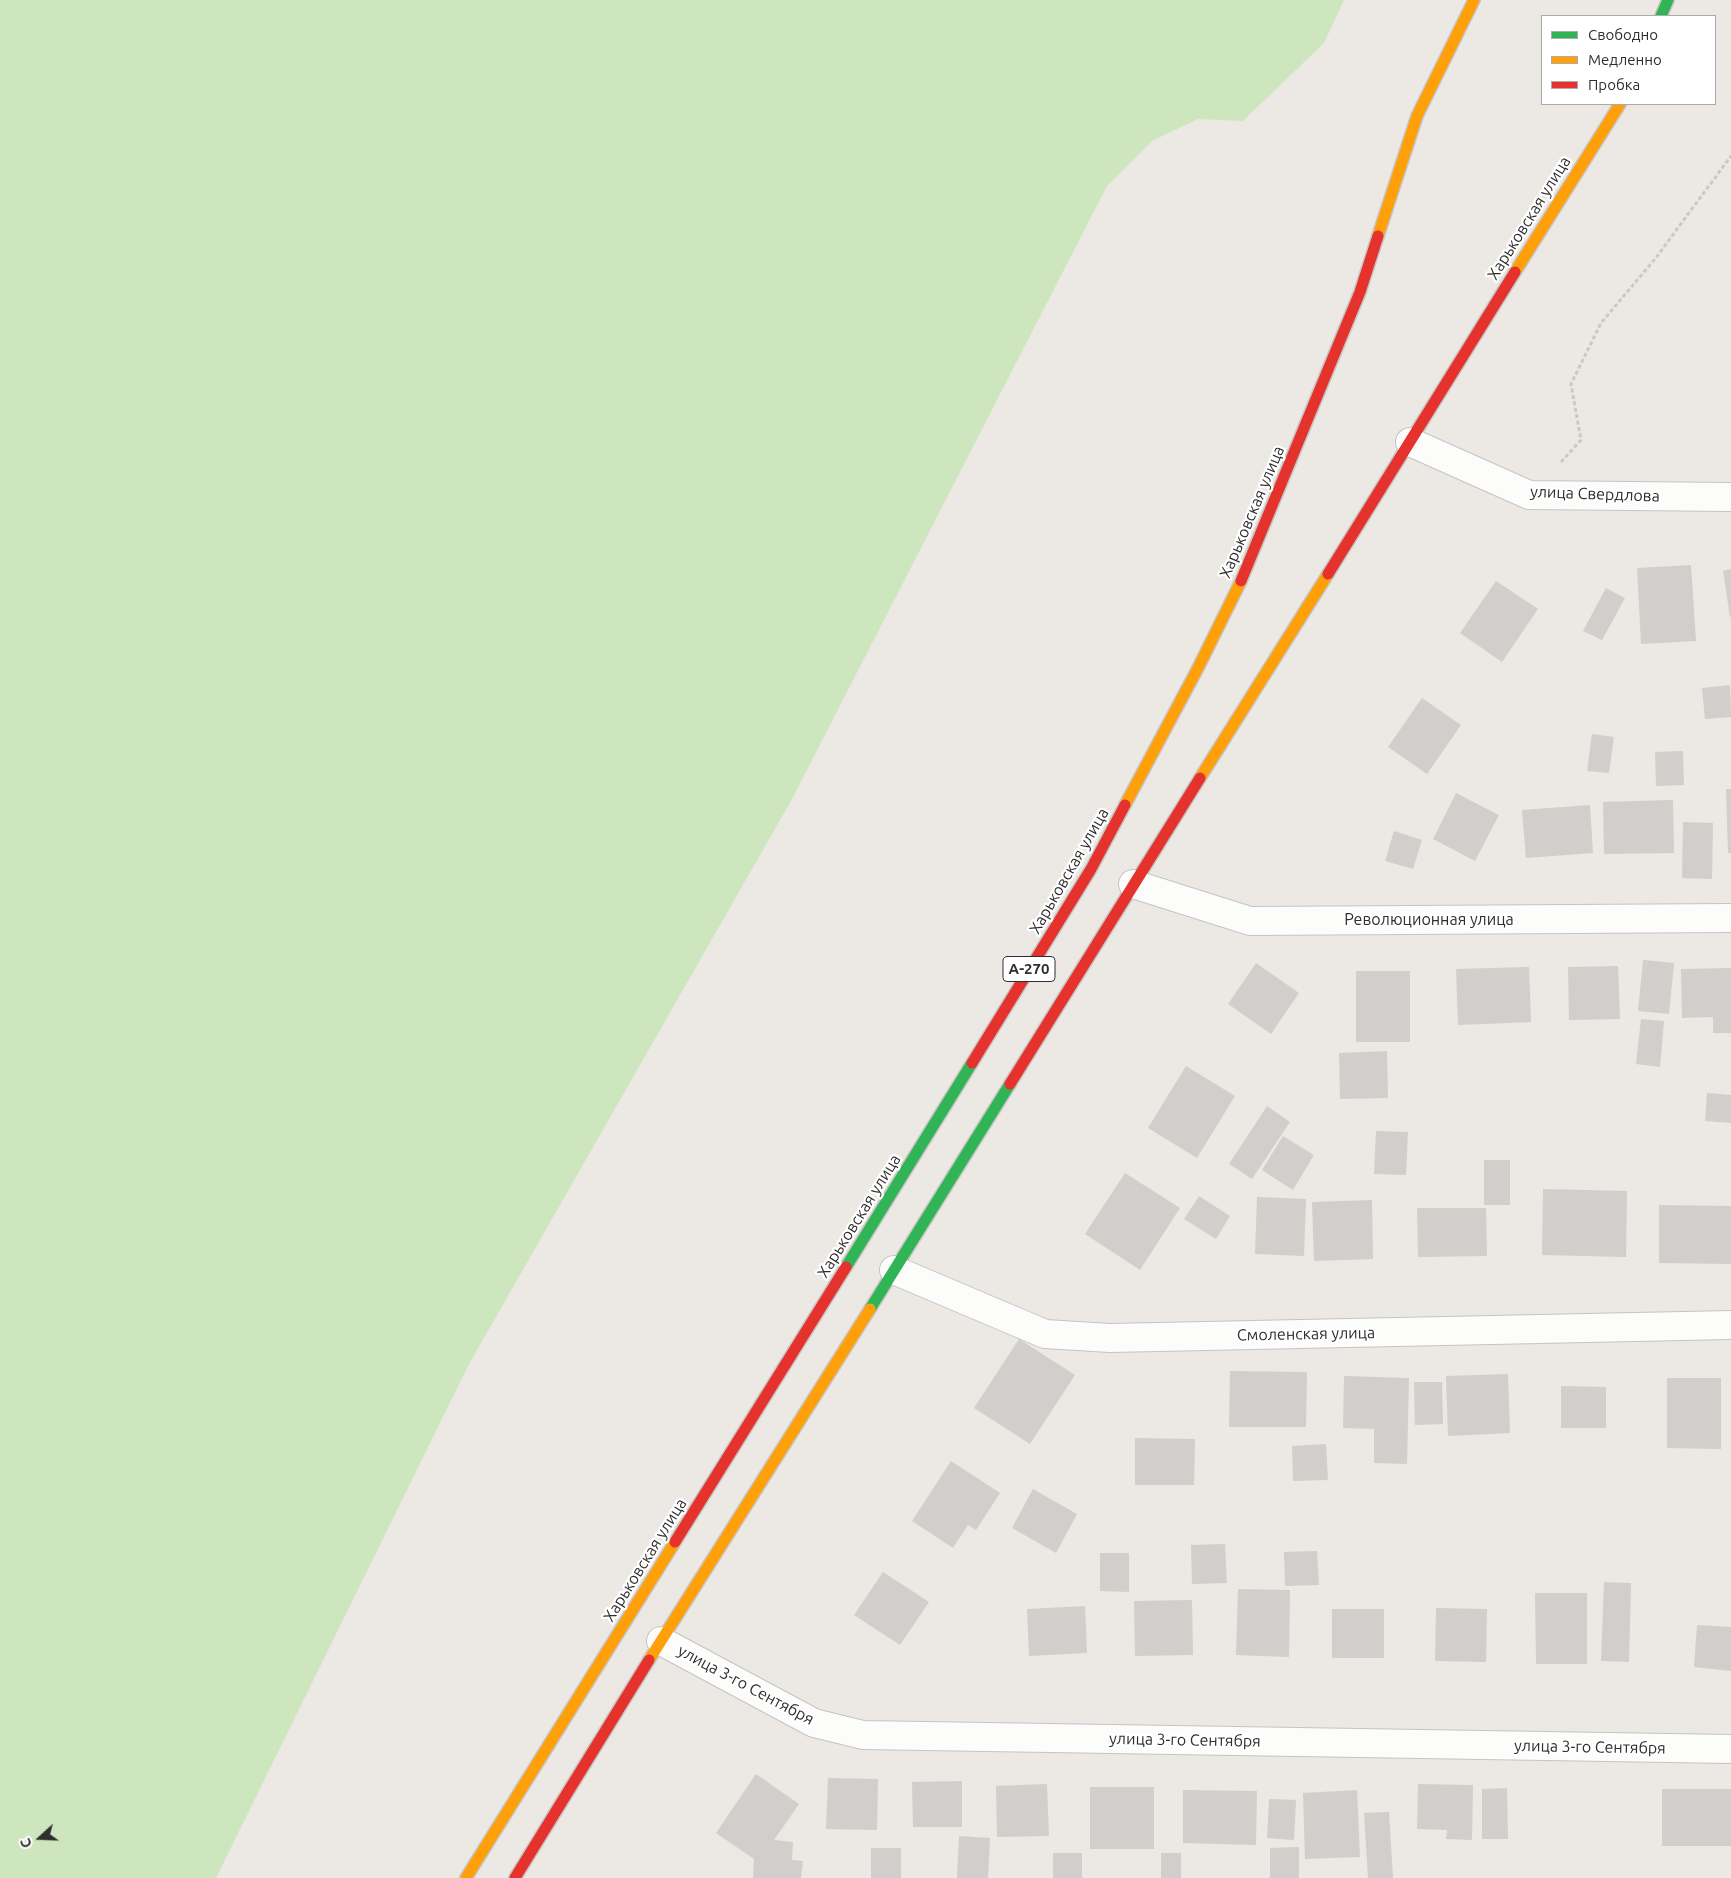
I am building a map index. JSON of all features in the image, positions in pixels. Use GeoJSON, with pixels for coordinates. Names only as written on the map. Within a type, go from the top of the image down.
{"type":"FeatureCollection","features":[{"type":"Feature","properties":{"kind":"highway","name":"Харьковская улица"},"geometry":{"type":"LineString","coordinates":[[466,1878],[844,1271],[1096,861],[1198,668],[1249,566],[1360,292],[1417,116],[1474,0]]}},
{"type":"Feature","properties":{"kind":"highway"},"geometry":{"type":"LineString","coordinates":[[1661,15],[1668,0]]}},
{"type":"Feature","properties":{"kind":"highway","name":"Харьковская улица"},"geometry":{"type":"LineString","coordinates":[[515,1878],[1619,105]]}},
{"type":"Feature","properties":{"kind":"street","name":"улица Свердлова"},"geometry":{"type":"LineString","coordinates":[[1410,442],[1530,495],[1731,497]]}},
{"type":"Feature","properties":{"kind":"street","name":"Революционная улица"},"geometry":{"type":"LineString","coordinates":[[1133,884],[1250,921],[1731,918]]}},
{"type":"Feature","properties":{"kind":"street","name":"Смоленская улица"},"geometry":{"type":"LineString","coordinates":[[894,1270],[1045,1334],[1110,1338],[1731,1325]]}},
{"type":"Feature","properties":{"kind":"street","name":"улица 3-го Сентября"},"geometry":{"type":"LineString","coordinates":[[661,1641],[814,1723],[863,1735],[1731,1749]]}},
{"type":"Feature","properties":{"kind":"path"},"geometry":{"type":"LineString","coordinates":[[1530,495],[1581,440],[1571,384],[1601,323],[1655,259],[1731,156]]}},
{"type":"Feature","properties":{"kind":"green space"},"geometry":{"type":"Polygon","coordinates":[[[0,0],[1344,0],[1324,43],[1243,121],[1198,119],[1152,141],[1107,186],[791,801],[469,1364],[216,1878],[0,1878],[0,0]]]}},
{"type":"Feature","properties":{"kind":"building"},"geometry":{"type":"Polygon","coordinates":[[[1691,565],[1696,641],[1641,644],[1637,568],[1691,565]]]}},
{"type":"Feature","properties":{"kind":"building"},"geometry":{"type":"Polygon","coordinates":[[[1731,569],[1731,617],[1730,617],[1723,571],[1731,569]]]}},
{"type":"Feature","properties":{"kind":"building"},"geometry":{"type":"Polygon","coordinates":[[[1496,581],[1538,609],[1502,662],[1460,633],[1496,581]]]}},
{"type":"Feature","properties":{"kind":"building"},"geometry":{"type":"Polygon","coordinates":[[[1606,588],[1625,598],[1602,640],[1583,631],[1606,588]]]}},
{"type":"Feature","properties":{"kind":"building"},"geometry":{"type":"Polygon","coordinates":[[[1730,685],[1731,717],[1705,719],[1702,688],[1730,685]]]}},
{"type":"Feature","properties":{"kind":"building"},"geometry":{"type":"Polygon","coordinates":[[[1422,698],[1461,725],[1427,774],[1388,747],[1422,698]]]}},
{"type":"Feature","properties":{"kind":"building"},"geometry":{"type":"Polygon","coordinates":[[[1592,734],[1614,737],[1609,773],[1587,771],[1592,734]]]}},
{"type":"Feature","properties":{"kind":"building"},"geometry":{"type":"Polygon","coordinates":[[[1683,751],[1684,785],[1656,786],[1655,752],[1683,751]]]}},
{"type":"Feature","properties":{"kind":"building"},"geometry":{"type":"Polygon","coordinates":[[[1726,789],[1731,789],[1731,853],[1728,853],[1726,789]]]}},
{"type":"Feature","properties":{"kind":"building"},"geometry":{"type":"Polygon","coordinates":[[[1456,793],[1499,815],[1475,861],[1433,839],[1456,793]]]}},
{"type":"Feature","properties":{"kind":"building"},"geometry":{"type":"Polygon","coordinates":[[[1673,800],[1674,853],[1604,854],[1603,802],[1673,800]]]}},
{"type":"Feature","properties":{"kind":"building"},"geometry":{"type":"Polygon","coordinates":[[[1590,805],[1593,853],[1526,858],[1522,810],[1590,805]]]}},
{"type":"Feature","properties":{"kind":"building"},"geometry":{"type":"Polygon","coordinates":[[[1683,822],[1713,823],[1712,879],[1682,878],[1683,822]]]}},
{"type":"Feature","properties":{"kind":"building"},"geometry":{"type":"Polygon","coordinates":[[[1394,831],[1422,840],[1413,869],[1385,861],[1394,831]]]}},
{"type":"Feature","properties":{"kind":"building"},"geometry":{"type":"Polygon","coordinates":[[[1643,960],[1674,963],[1669,1014],[1638,1011],[1643,960]]]}},
{"type":"Feature","properties":{"kind":"building"},"geometry":{"type":"Polygon","coordinates":[[[1256,963],[1299,993],[1271,1034],[1228,1004],[1256,963]]]}},
{"type":"Feature","properties":{"kind":"building"},"geometry":{"type":"Polygon","coordinates":[[[1618,966],[1620,1019],[1569,1020],[1568,967],[1618,966]]]}},
{"type":"Feature","properties":{"kind":"building"},"geometry":{"type":"Polygon","coordinates":[[[1529,967],[1531,1022],[1458,1025],[1456,969],[1529,967]]]}},
{"type":"Feature","properties":{"kind":"building"},"geometry":{"type":"Polygon","coordinates":[[[1731,968],[1731,1033],[1713,1033],[1713,1017],[1682,1018],[1681,969],[1731,968]]]}},
{"type":"Feature","properties":{"kind":"building"},"geometry":{"type":"Polygon","coordinates":[[[1356,971],[1410,971],[1410,1042],[1356,1042],[1356,971]]]}},
{"type":"Feature","properties":{"kind":"building"},"geometry":{"type":"Polygon","coordinates":[[[1641,1019],[1664,1021],[1660,1067],[1636,1064],[1641,1019]]]}},
{"type":"Feature","properties":{"kind":"building"},"geometry":{"type":"Polygon","coordinates":[[[1387,1051],[1388,1098],[1340,1099],[1339,1053],[1387,1051]]]}},
{"type":"Feature","properties":{"kind":"building"},"geometry":{"type":"Polygon","coordinates":[[[1186,1066],[1235,1096],[1197,1158],[1148,1128],[1186,1066]]]}},
{"type":"Feature","properties":{"kind":"building"},"geometry":{"type":"Polygon","coordinates":[[[1707,1093],[1731,1095],[1731,1123],[1705,1121],[1707,1093]]]}},
{"type":"Feature","properties":{"kind":"building"},"geometry":{"type":"Polygon","coordinates":[[[1267,1106],[1290,1122],[1252,1179],[1229,1164],[1267,1106]]]}},
{"type":"Feature","properties":{"kind":"building"},"geometry":{"type":"Polygon","coordinates":[[[1376,1131],[1408,1132],[1406,1175],[1374,1174],[1376,1131]]]}},
{"type":"Feature","properties":{"kind":"building"},"geometry":{"type":"Polygon","coordinates":[[[1283,1136],[1314,1155],[1293,1190],[1262,1170],[1283,1136]]]}},
{"type":"Feature","properties":{"kind":"building"},"geometry":{"type":"Polygon","coordinates":[[[1484,1160],[1510,1160],[1510,1205],[1484,1205],[1484,1160]]]}},
{"type":"Feature","properties":{"kind":"building"},"geometry":{"type":"Polygon","coordinates":[[[1125,1173],[1180,1208],[1140,1270],[1085,1234],[1125,1173]]]}},
{"type":"Feature","properties":{"kind":"building"},"geometry":{"type":"Polygon","coordinates":[[[1543,1189],[1627,1191],[1626,1257],[1542,1255],[1543,1189]]]}},
{"type":"Feature","properties":{"kind":"building"},"geometry":{"type":"Polygon","coordinates":[[[1199,1196],[1230,1216],[1216,1239],[1184,1219],[1199,1196]]]}},
{"type":"Feature","properties":{"kind":"building"},"geometry":{"type":"Polygon","coordinates":[[[1257,1197],[1306,1199],[1304,1256],[1255,1254],[1257,1197]]]}},
{"type":"Feature","properties":{"kind":"building"},"geometry":{"type":"Polygon","coordinates":[[[1372,1200],[1373,1259],[1314,1261],[1312,1202],[1372,1200]]]}},
{"type":"Feature","properties":{"kind":"building"},"geometry":{"type":"Polygon","coordinates":[[[1659,1205],[1731,1206],[1731,1264],[1659,1263],[1659,1205]]]}},
{"type":"Feature","properties":{"kind":"building"},"geometry":{"type":"Polygon","coordinates":[[[1417,1208],[1486,1208],[1487,1256],[1418,1257],[1417,1208]]]}},
{"type":"Feature","properties":{"kind":"building"},"geometry":{"type":"Polygon","coordinates":[[[1019,1339],[1075,1375],[1030,1444],[974,1408],[1019,1339]]]}},
{"type":"Feature","properties":{"kind":"building"},"geometry":{"type":"Polygon","coordinates":[[[1230,1371],[1307,1372],[1306,1427],[1229,1427],[1230,1371]]]}},
{"type":"Feature","properties":{"kind":"building"},"geometry":{"type":"Polygon","coordinates":[[[1508,1374],[1510,1433],[1448,1436],[1446,1376],[1508,1374]]]}},
{"type":"Feature","properties":{"kind":"building"},"geometry":{"type":"Polygon","coordinates":[[[1344,1376],[1409,1378],[1407,1464],[1374,1463],[1374,1429],[1343,1428],[1344,1376]]]}},
{"type":"Feature","properties":{"kind":"building"},"geometry":{"type":"Polygon","coordinates":[[[1667,1378],[1721,1378],[1721,1449],[1667,1448],[1667,1378]]]}},
{"type":"Feature","properties":{"kind":"building"},"geometry":{"type":"Polygon","coordinates":[[[1414,1382],[1442,1382],[1443,1424],[1415,1425],[1414,1382]]]}},
{"type":"Feature","properties":{"kind":"building"},"geometry":{"type":"Polygon","coordinates":[[[1561,1386],[1606,1387],[1606,1428],[1561,1428],[1561,1386]]]}},
{"type":"Feature","properties":{"kind":"building"},"geometry":{"type":"Polygon","coordinates":[[[1135,1438],[1195,1439],[1194,1485],[1135,1485],[1135,1438]]]}},
{"type":"Feature","properties":{"kind":"building"},"geometry":{"type":"Polygon","coordinates":[[[1326,1444],[1328,1480],[1293,1481],[1292,1446],[1326,1444]]]}},
{"type":"Feature","properties":{"kind":"building"},"geometry":{"type":"Polygon","coordinates":[[[951,1461],[1000,1493],[976,1530],[968,1525],[953,1548],[912,1521],[951,1461]]]}},
{"type":"Feature","properties":{"kind":"building"},"geometry":{"type":"Polygon","coordinates":[[[1033,1489],[1077,1514],[1056,1553],[1012,1528],[1033,1489]]]}},
{"type":"Feature","properties":{"kind":"building"},"geometry":{"type":"Polygon","coordinates":[[[1225,1544],[1227,1583],[1192,1584],[1191,1545],[1225,1544]]]}},
{"type":"Feature","properties":{"kind":"building"},"geometry":{"type":"Polygon","coordinates":[[[1317,1551],[1319,1585],[1285,1586],[1284,1552],[1317,1551]]]}},
{"type":"Feature","properties":{"kind":"building"},"geometry":{"type":"Polygon","coordinates":[[[1100,1553],[1129,1553],[1129,1592],[1100,1591],[1100,1553]]]}},
{"type":"Feature","properties":{"kind":"building"},"geometry":{"type":"Polygon","coordinates":[[[883,1572],[929,1602],[900,1645],[854,1615],[883,1572]]]}},
{"type":"Feature","properties":{"kind":"building"},"geometry":{"type":"Polygon","coordinates":[[[1604,1582],[1631,1583],[1629,1662],[1601,1661],[1604,1582]]]}},
{"type":"Feature","properties":{"kind":"building"},"geometry":{"type":"Polygon","coordinates":[[[1238,1589],[1290,1590],[1289,1657],[1236,1655],[1238,1589]]]}},
{"type":"Feature","properties":{"kind":"building"},"geometry":{"type":"Polygon","coordinates":[[[1535,1593],[1587,1593],[1587,1664],[1536,1664],[1535,1593]]]}},
{"type":"Feature","properties":{"kind":"building"},"geometry":{"type":"Polygon","coordinates":[[[1192,1600],[1193,1655],[1135,1656],[1134,1601],[1192,1600]]]}},
{"type":"Feature","properties":{"kind":"building"},"geometry":{"type":"Polygon","coordinates":[[[1085,1606],[1087,1653],[1029,1656],[1027,1609],[1085,1606]]]}},
{"type":"Feature","properties":{"kind":"building"},"geometry":{"type":"Polygon","coordinates":[[[1436,1608],[1487,1609],[1486,1662],[1435,1661],[1436,1608]]]}},
{"type":"Feature","properties":{"kind":"building"},"geometry":{"type":"Polygon","coordinates":[[[1332,1609],[1384,1609],[1384,1658],[1332,1658],[1332,1609]]]}},
{"type":"Feature","properties":{"kind":"building"},"geometry":{"type":"Polygon","coordinates":[[[1697,1625],[1731,1627],[1731,1671],[1694,1667],[1697,1625]]]}},
{"type":"Feature","properties":{"kind":"building"},"geometry":{"type":"Polygon","coordinates":[[[756,1774],[799,1804],[774,1840],[793,1842],[792,1860],[803,1861],[801,1878],[753,1878],[754,1859],[716,1833],[756,1774]]]}},
{"type":"Feature","properties":{"kind":"building"},"geometry":{"type":"Polygon","coordinates":[[[828,1778],[878,1779],[877,1830],[826,1829],[828,1778]]]}},
{"type":"Feature","properties":{"kind":"building"},"geometry":{"type":"Polygon","coordinates":[[[962,1781],[962,1827],[913,1827],[912,1782],[962,1781]]]}},
{"type":"Feature","properties":{"kind":"building"},"geometry":{"type":"Polygon","coordinates":[[[1047,1784],[1049,1836],[997,1837],[996,1786],[1047,1784]]]}},
{"type":"Feature","properties":{"kind":"building"},"geometry":{"type":"Polygon","coordinates":[[[1418,1784],[1473,1785],[1472,1840],[1446,1839],[1447,1830],[1417,1829],[1418,1784]]]}},
{"type":"Feature","properties":{"kind":"building"},"geometry":{"type":"Polygon","coordinates":[[[1090,1787],[1154,1787],[1154,1849],[1090,1849],[1090,1787]]]}},
{"type":"Feature","properties":{"kind":"building"},"geometry":{"type":"Polygon","coordinates":[[[1507,1788],[1508,1839],[1482,1839],[1482,1789],[1507,1788]]]}},
{"type":"Feature","properties":{"kind":"building"},"geometry":{"type":"Polygon","coordinates":[[[1662,1789],[1731,1789],[1731,1846],[1662,1846],[1662,1789]]]}},
{"type":"Feature","properties":{"kind":"building"},"geometry":{"type":"Polygon","coordinates":[[[1183,1790],[1257,1791],[1256,1845],[1183,1843],[1183,1790]]]}},
{"type":"Feature","properties":{"kind":"building"},"geometry":{"type":"Polygon","coordinates":[[[1357,1790],[1360,1857],[1305,1859],[1303,1793],[1357,1790]]]}},
{"type":"Feature","properties":{"kind":"building"},"geometry":{"type":"Polygon","coordinates":[[[1269,1799],[1296,1800],[1294,1840],[1267,1838],[1269,1799]]]}},
{"type":"Feature","properties":{"kind":"building"},"geometry":{"type":"Polygon","coordinates":[[[1389,1812],[1393,1878],[1368,1878],[1364,1813],[1389,1812]]]}},
{"type":"Feature","properties":{"kind":"building"},"geometry":{"type":"Polygon","coordinates":[[[959,1836],[990,1838],[988,1878],[957,1878],[959,1836]]]}},
{"type":"Feature","properties":{"kind":"building"},"geometry":{"type":"Polygon","coordinates":[[[1299,1847],[1299,1878],[1270,1878],[1270,1848],[1299,1847]]]}},
{"type":"Feature","properties":{"kind":"building"},"geometry":{"type":"Polygon","coordinates":[[[871,1848],[901,1848],[901,1878],[871,1878],[871,1848]]]}},
{"type":"Feature","properties":{"kind":"building"},"geometry":{"type":"Polygon","coordinates":[[[1053,1853],[1082,1853],[1082,1878],[1053,1878],[1053,1853]]]}},
{"type":"Feature","properties":{"kind":"building"},"geometry":{"type":"Polygon","coordinates":[[[1161,1853],[1181,1853],[1181,1878],[1161,1878],[1161,1853]]]}},
{"type":"Feature","properties":{"kind":"traffic: fast"},"geometry":{"type":"LineString","coordinates":[[1661,15],[1668,0]]}},
{"type":"Feature","properties":{"kind":"traffic: fast"},"geometry":{"type":"LineString","coordinates":[[846,1267],[972,1063]]}},
{"type":"Feature","properties":{"kind":"traffic: fast"},"geometry":{"type":"LineString","coordinates":[[870,1309],[1010,1084]]}},
{"type":"Feature","properties":{"kind":"traffic: slow"},"geometry":{"type":"LineString","coordinates":[[1378,236],[1417,116],[1474,0]]}},
{"type":"Feature","properties":{"kind":"traffic: slow"},"geometry":{"type":"LineString","coordinates":[[1515,272],[1619,105]]}},
{"type":"Feature","properties":{"kind":"traffic: slow"},"geometry":{"type":"LineString","coordinates":[[1200,778],[1328,574]]}},
{"type":"Feature","properties":{"kind":"traffic: slow"},"geometry":{"type":"LineString","coordinates":[[1125,805],[1198,668],[1241,581]]}},
{"type":"Feature","properties":{"kind":"traffic: slow"},"geometry":{"type":"LineString","coordinates":[[649,1660],[870,1309]]}},
{"type":"Feature","properties":{"kind":"traffic: slow"},"geometry":{"type":"LineString","coordinates":[[466,1878],[675,1542]]}},
{"type":"Feature","properties":{"kind":"traffic: jam"},"geometry":{"type":"LineString","coordinates":[[1241,581],[1360,292],[1378,236]]}},
{"type":"Feature","properties":{"kind":"traffic: jam"},"geometry":{"type":"LineString","coordinates":[[1328,574],[1515,272]]}},
{"type":"Feature","properties":{"kind":"traffic: jam"},"geometry":{"type":"LineString","coordinates":[[1010,1084],[1200,778]]}},
{"type":"Feature","properties":{"kind":"traffic: jam"},"geometry":{"type":"LineString","coordinates":[[972,1063],[1091,869],[1125,805]]}},
{"type":"Feature","properties":{"kind":"traffic: jam"},"geometry":{"type":"LineString","coordinates":[[675,1542],[846,1267]]}},
{"type":"Feature","properties":{"kind":"traffic: jam"},"geometry":{"type":"LineString","coordinates":[[515,1878],[649,1660]]}}]}
